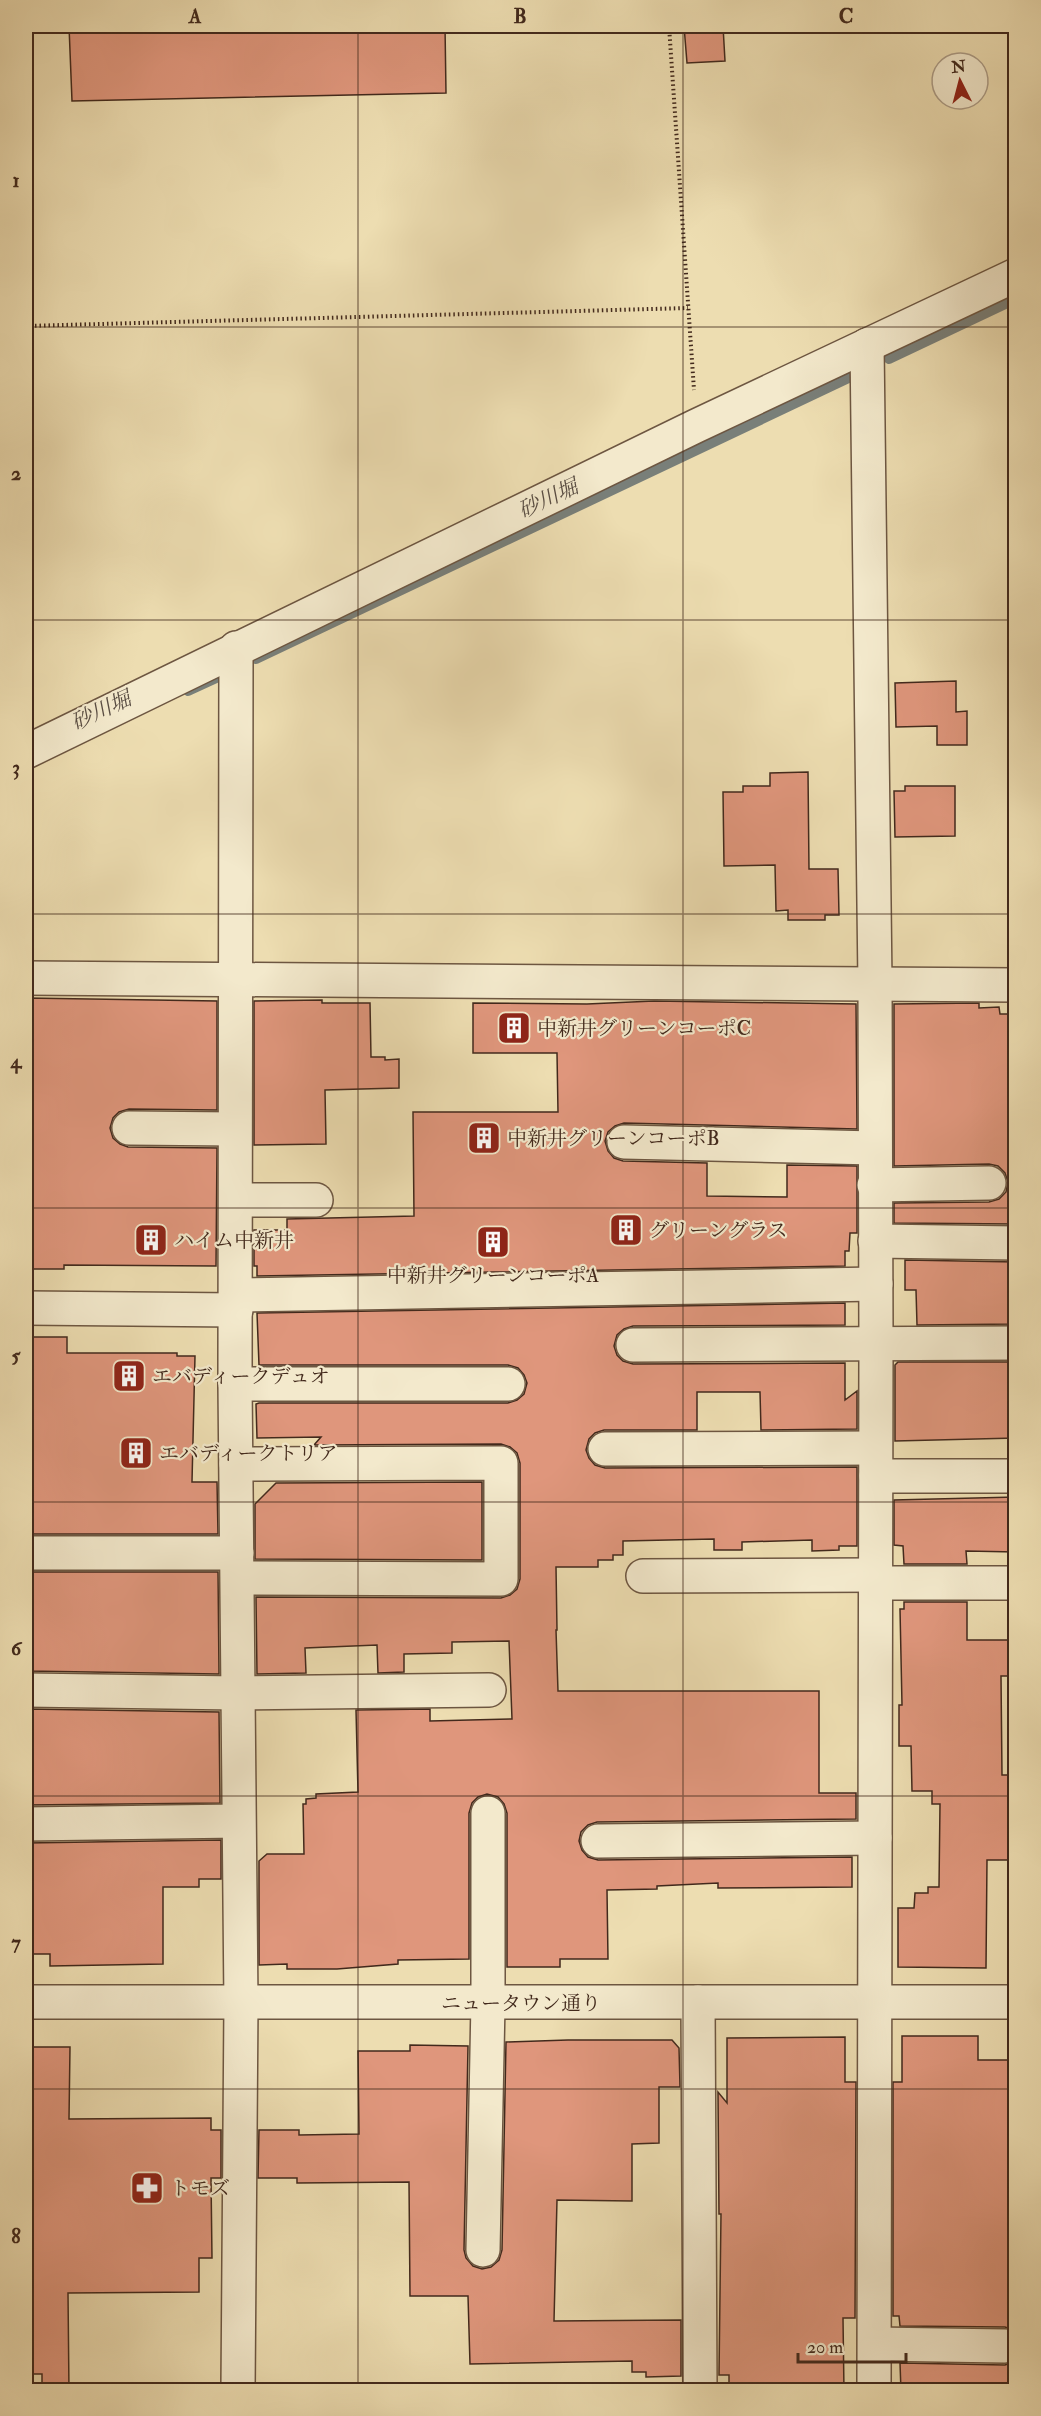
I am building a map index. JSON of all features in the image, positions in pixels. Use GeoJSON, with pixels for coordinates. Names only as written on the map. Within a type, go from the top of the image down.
{"type":"FeatureCollection","features":[{"type":"Feature","properties":{"kind":"street"},"geometry":{"type":"LineString","coordinates":[[26,752],[696,426],[1016,275]]}},
{"type":"Feature","properties":{"kind":"street"},"geometry":{"type":"LineString","coordinates":[[867,345],[875,983],[874,2391]]}},
{"type":"Feature","properties":{"kind":"street"},"geometry":{"type":"LineString","coordinates":[[236,648],[237,981],[234,1129],[241,2003],[238,2391]]}},
{"type":"Feature","properties":{"kind":"street"},"geometry":{"type":"LineString","coordinates":[[26,978],[1016,985]]}},
{"type":"Feature","properties":{"kind":"street"},"geometry":{"type":"LineString","coordinates":[[129,1128],[234,1129]]}},
{"type":"Feature","properties":{"kind":"street"},"geometry":{"type":"LineString","coordinates":[[624,1142],[874,1148]]}},
{"type":"Feature","properties":{"kind":"street"},"geometry":{"type":"LineString","coordinates":[[874,1185],[989,1183]]}},
{"type":"Feature","properties":{"kind":"street"},"geometry":{"type":"LineString","coordinates":[[236,1200],[316,1200]]}},
{"type":"Feature","properties":{"kind":"street"},"geometry":{"type":"LineString","coordinates":[[875,1241],[1016,1243]]}},
{"type":"Feature","properties":{"kind":"street"},"geometry":{"type":"LineString","coordinates":[[26,1308],[876,1284]]}},
{"type":"Feature","properties":{"kind":"street"},"geometry":{"type":"LineString","coordinates":[[633,1345],[1016,1343]]}},
{"type":"Feature","properties":{"kind":"street"},"geometry":{"type":"LineString","coordinates":[[235,1384],[508,1384]]}},
{"type":"Feature","properties":{"kind":"street"},"geometry":{"type":"LineString","coordinates":[[605,1449],[876,1462],[1016,1476]]}},
{"type":"Feature","properties":{"kind":"street"},"geometry":{"type":"LineString","coordinates":[[26,1553],[501,1579],[501,1463],[236,1464]]}},
{"type":"Feature","properties":{"kind":"street"},"geometry":{"type":"LineString","coordinates":[[643,1576],[1016,1583]]}},
{"type":"Feature","properties":{"kind":"street"},"geometry":{"type":"LineString","coordinates":[[26,1690],[237,1693],[489,1690]]}},
{"type":"Feature","properties":{"kind":"street"},"geometry":{"type":"LineString","coordinates":[[483,2250],[488,2003],[488,1813]]}},
{"type":"Feature","properties":{"kind":"street"},"geometry":{"type":"LineString","coordinates":[[26,1824],[238,1821]]}},
{"type":"Feature","properties":{"kind":"street"},"geometry":{"type":"LineString","coordinates":[[598,1841],[875,1838]]}},
{"type":"Feature","properties":{"kind":"street","name":"ニュータウン通り"},"geometry":{"type":"LineString","coordinates":[[26,2002],[1016,2002]]}},
{"type":"Feature","properties":{"kind":"street"},"geometry":{"type":"LineString","coordinates":[[698,2002],[700,2391]]}},
{"type":"Feature","properties":{"kind":"street"},"geometry":{"type":"LineString","coordinates":[[875,2344],[1005,2346]]}},
{"type":"Feature","properties":{"kind":"path"},"geometry":{"type":"LineString","coordinates":[[669,26],[696,426]]}},
{"type":"Feature","properties":{"kind":"path"},"geometry":{"type":"LineString","coordinates":[[26,326],[688,308]]}},
{"type":"Feature","properties":{"kind":"building"},"geometry":{"type":"Polygon","coordinates":[[[69,26],[445,26],[446,93],[72,101],[69,26]]]}},
{"type":"Feature","properties":{"kind":"building"},"geometry":{"type":"Polygon","coordinates":[[[684,26],[723,26],[725,61],[687,63],[684,26]]]}},
{"type":"Feature","properties":{"kind":"building"},"geometry":{"type":"Polygon","coordinates":[[[956,681],[956,712],[967,711],[967,745],[937,745],[937,726],[896,727],[895,683],[956,681]]]}},
{"type":"Feature","properties":{"kind":"building"},"geometry":{"type":"Polygon","coordinates":[[[808,772],[809,869],[838,869],[839,915],[825,915],[825,920],[788,920],[788,910],[776,911],[775,865],[724,866],[723,792],[743,792],[743,786],[770,786],[770,773],[808,772]]]}},
{"type":"Feature","properties":{"kind":"building"},"geometry":{"type":"Polygon","coordinates":[[[905,786],[955,786],[955,836],[895,837],[894,791],[905,791],[905,786]]]}},
{"type":"Feature","properties":{"kind":"building"},"geometry":{"type":"Polygon","coordinates":[[[26,998],[217,1001],[217,1110],[129,1109],[119,1112],[113,1118],[110,1128],[113,1138],[128,1147],[217,1148],[216,1266],[64,1265],[64,1269],[28,1269],[28,1251],[26,1251],[26,998]]]}},
{"type":"Feature","properties":{"kind":"building"},"geometry":{"type":"Polygon","coordinates":[[[322,1000],[322,1003],[370,1003],[371,1057],[385,1057],[385,1060],[399,1059],[399,1088],[325,1090],[326,1144],[254,1145],[254,1001],[322,1000]]]}},
{"type":"Feature","properties":{"kind":"building"},"geometry":{"type":"Polygon","coordinates":[[[654,1001],[856,1004],[857,1129],[624,1123],[608,1132],[605,1141],[608,1151],[614,1158],[623,1161],[707,1163],[707,1196],[787,1197],[787,1165],[857,1166],[857,1233],[850,1233],[849,1251],[845,1251],[845,1266],[257,1276],[257,1266],[254,1266],[254,1230],[287,1230],[287,1219],[414,1216],[413,1112],[558,1112],[557,1053],[473,1053],[473,1003],[587,1004],[654,1001]]]}},
{"type":"Feature","properties":{"kind":"building"},"geometry":{"type":"Polygon","coordinates":[[[979,1003],[979,1008],[999,1007],[1000,1014],[1013,1014],[1013,1021],[1016,1021],[1016,1224],[894,1223],[894,1203],[989,1202],[999,1199],[1006,1192],[1008,1182],[1005,1173],[998,1166],[989,1164],[894,1166],[894,1004],[979,1003]]]}},
{"type":"Feature","properties":{"kind":"building"},"geometry":{"type":"Polygon","coordinates":[[[905,1260],[1016,1262],[1016,1324],[917,1325],[916,1290],[905,1290],[905,1260]]]}},
{"type":"Feature","properties":{"kind":"building"},"geometry":{"type":"Polygon","coordinates":[[[845,1303],[845,1325],[633,1326],[617,1335],[614,1346],[617,1355],[623,1361],[633,1364],[845,1363],[845,1400],[857,1391],[857,1429],[761,1430],[760,1392],[697,1392],[697,1430],[604,1430],[595,1433],[589,1439],[586,1450],[595,1465],[605,1468],[857,1467],[857,1546],[839,1546],[839,1550],[812,1551],[812,1540],[742,1542],[742,1550],[714,1550],[714,1539],[623,1541],[623,1555],[613,1555],[613,1560],[598,1560],[598,1567],[556,1567],[556,1630],[558,1691],[819,1691],[819,1793],[856,1793],[856,1819],[597,1822],[588,1825],[581,1832],[579,1841],[588,1857],[598,1860],[852,1857],[852,1887],[718,1888],[718,1883],[657,1886],[657,1889],[607,1890],[608,1959],[560,1959],[560,1967],[507,1967],[507,1813],[498,1797],[487,1794],[478,1797],[472,1803],[469,1813],[469,1959],[398,1960],[398,1964],[337,1969],[287,1969],[287,1964],[259,1965],[259,1861],[267,1854],[304,1854],[303,1804],[306,1804],[306,1799],[316,1798],[316,1794],[358,1792],[356,1710],[430,1709],[430,1721],[512,1719],[509,1641],[452,1642],[452,1653],[404,1654],[404,1672],[378,1673],[377,1645],[305,1648],[306,1673],[257,1674],[256,1597],[501,1598],[510,1595],[517,1589],[520,1579],[520,1463],[517,1453],[501,1444],[314,1445],[321,1437],[257,1438],[256,1404],[508,1403],[524,1394],[527,1383],[518,1368],[508,1365],[259,1365],[257,1313],[845,1303]]]}},
{"type":"Feature","properties":{"kind":"building"},"geometry":{"type":"Polygon","coordinates":[[[26,1337],[67,1337],[67,1353],[177,1353],[177,1356],[195,1356],[192,1482],[217,1482],[218,1534],[26,1534],[26,1337]]]}},
{"type":"Feature","properties":{"kind":"building"},"geometry":{"type":"Polygon","coordinates":[[[898,1362],[1016,1362],[1016,1438],[895,1441],[895,1365],[898,1362]]]}},
{"type":"Feature","properties":{"kind":"building"},"geometry":{"type":"Polygon","coordinates":[[[482,1482],[482,1560],[255,1559],[255,1504],[276,1483],[482,1482]]]}},
{"type":"Feature","properties":{"kind":"building"},"geometry":{"type":"Polygon","coordinates":[[[1016,1497],[1016,1552],[966,1551],[967,1564],[904,1564],[903,1546],[894,1545],[894,1500],[1016,1497]]]}},
{"type":"Feature","properties":{"kind":"building"},"geometry":{"type":"Polygon","coordinates":[[[26,1572],[218,1572],[219,1674],[26,1671],[26,1572]]]}},
{"type":"Feature","properties":{"kind":"building"},"geometry":{"type":"Polygon","coordinates":[[[904,1602],[967,1602],[967,1640],[1016,1640],[1016,1676],[1001,1676],[1002,1775],[1009,1775],[1008,1801],[1016,1801],[1016,1860],[987,1860],[986,1968],[898,1967],[898,1908],[914,1908],[915,1893],[928,1893],[928,1887],[939,1887],[940,1804],[932,1804],[932,1791],[912,1791],[911,1746],[899,1746],[899,1705],[902,1705],[900,1609],[904,1609],[904,1602]]]}},
{"type":"Feature","properties":{"kind":"building"},"geometry":{"type":"Polygon","coordinates":[[[26,1709],[219,1712],[220,1803],[26,1805],[26,1709]]]}},
{"type":"Feature","properties":{"kind":"building"},"geometry":{"type":"Polygon","coordinates":[[[221,1840],[221,1879],[199,1879],[199,1887],[163,1887],[163,1964],[50,1966],[50,1954],[26,1954],[26,1843],[221,1840]]]}},
{"type":"Feature","properties":{"kind":"building"},"geometry":{"type":"Polygon","coordinates":[[[902,2036],[978,2036],[978,2060],[1016,2060],[1016,2331],[1005,2327],[900,2326],[899,2316],[893,2316],[893,2082],[902,2082],[902,2036]]]}},
{"type":"Feature","properties":{"kind":"building"},"geometry":{"type":"Polygon","coordinates":[[[845,2037],[845,2082],[856,2082],[855,2318],[843,2318],[844,2391],[729,2391],[729,2375],[719,2375],[721,2214],[719,2214],[718,2092],[727,2103],[727,2038],[845,2037]]]}},
{"type":"Feature","properties":{"kind":"building"},"geometry":{"type":"Polygon","coordinates":[[[672,2040],[679,2048],[680,2087],[659,2087],[659,2143],[632,2144],[632,2201],[557,2200],[554,2321],[681,2320],[681,2376],[646,2377],[646,2372],[632,2372],[632,2361],[470,2364],[468,2296],[410,2296],[409,2182],[297,2183],[297,2178],[258,2178],[259,2130],[299,2130],[299,2135],[359,2134],[358,2051],[410,2051],[410,2045],[468,2046],[464,2250],[466,2258],[473,2266],[482,2269],[491,2267],[499,2260],[502,2250],[506,2042],[672,2040]]]}},
{"type":"Feature","properties":{"kind":"building"},"geometry":{"type":"Polygon","coordinates":[[[30,2047],[70,2047],[69,2119],[211,2118],[211,2130],[221,2130],[221,2178],[211,2178],[212,2258],[199,2258],[199,2292],[68,2293],[69,2391],[42,2391],[42,2374],[26,2374],[26,2050],[30,2050],[30,2047]]]}},
{"type":"Feature","properties":{"kind":"building"},"geometry":{"type":"Polygon","coordinates":[[[1016,2361],[1016,2391],[901,2391],[900,2363],[1005,2365],[1016,2361]]]}},
{"type":"Feature","properties":{"kind":"waterway","name":"砂川堀"},"geometry":{"type":"LineString","coordinates":[[889,359],[1016,299]]}},
{"type":"Feature","properties":{"kind":"waterway","name":"砂川堀"},"geometry":{"type":"LineString","coordinates":[[256,659],[857,374]]}},
{"type":"Feature","properties":{"kind":"waterway","name":"砂川堀"},"geometry":{"type":"LineString","coordinates":[[188,691],[225,674]]}},
{"type":"Feature","properties":{"kind":"place","name":"中新井グリーンコーポC"},"geometry":{"type":"Point","coordinates":[514,1028]}},
{"type":"Feature","properties":{"kind":"place","name":"中新井グリーンコーポB"},"geometry":{"type":"Point","coordinates":[484,1138]}},
{"type":"Feature","properties":{"kind":"place","name":"グリーングラス"},"geometry":{"type":"Point","coordinates":[626,1230]}},
{"type":"Feature","properties":{"kind":"place","name":"ハイム中新井"},"geometry":{"type":"Point","coordinates":[151,1240]}},
{"type":"Feature","properties":{"kind":"place","name":"中新井グリーンコーポA"},"geometry":{"type":"Point","coordinates":[493,1242]}},
{"type":"Feature","properties":{"kind":"place","name":"エバディークデュオ"},"geometry":{"type":"Point","coordinates":[129,1376]}},
{"type":"Feature","properties":{"kind":"place","name":"エバディークトリア"},"geometry":{"type":"Point","coordinates":[136,1453]}},
{"type":"Feature","properties":{"kind":"place","name":"トモズ"},"geometry":{"type":"Point","coordinates":[147,2188]}}]}
